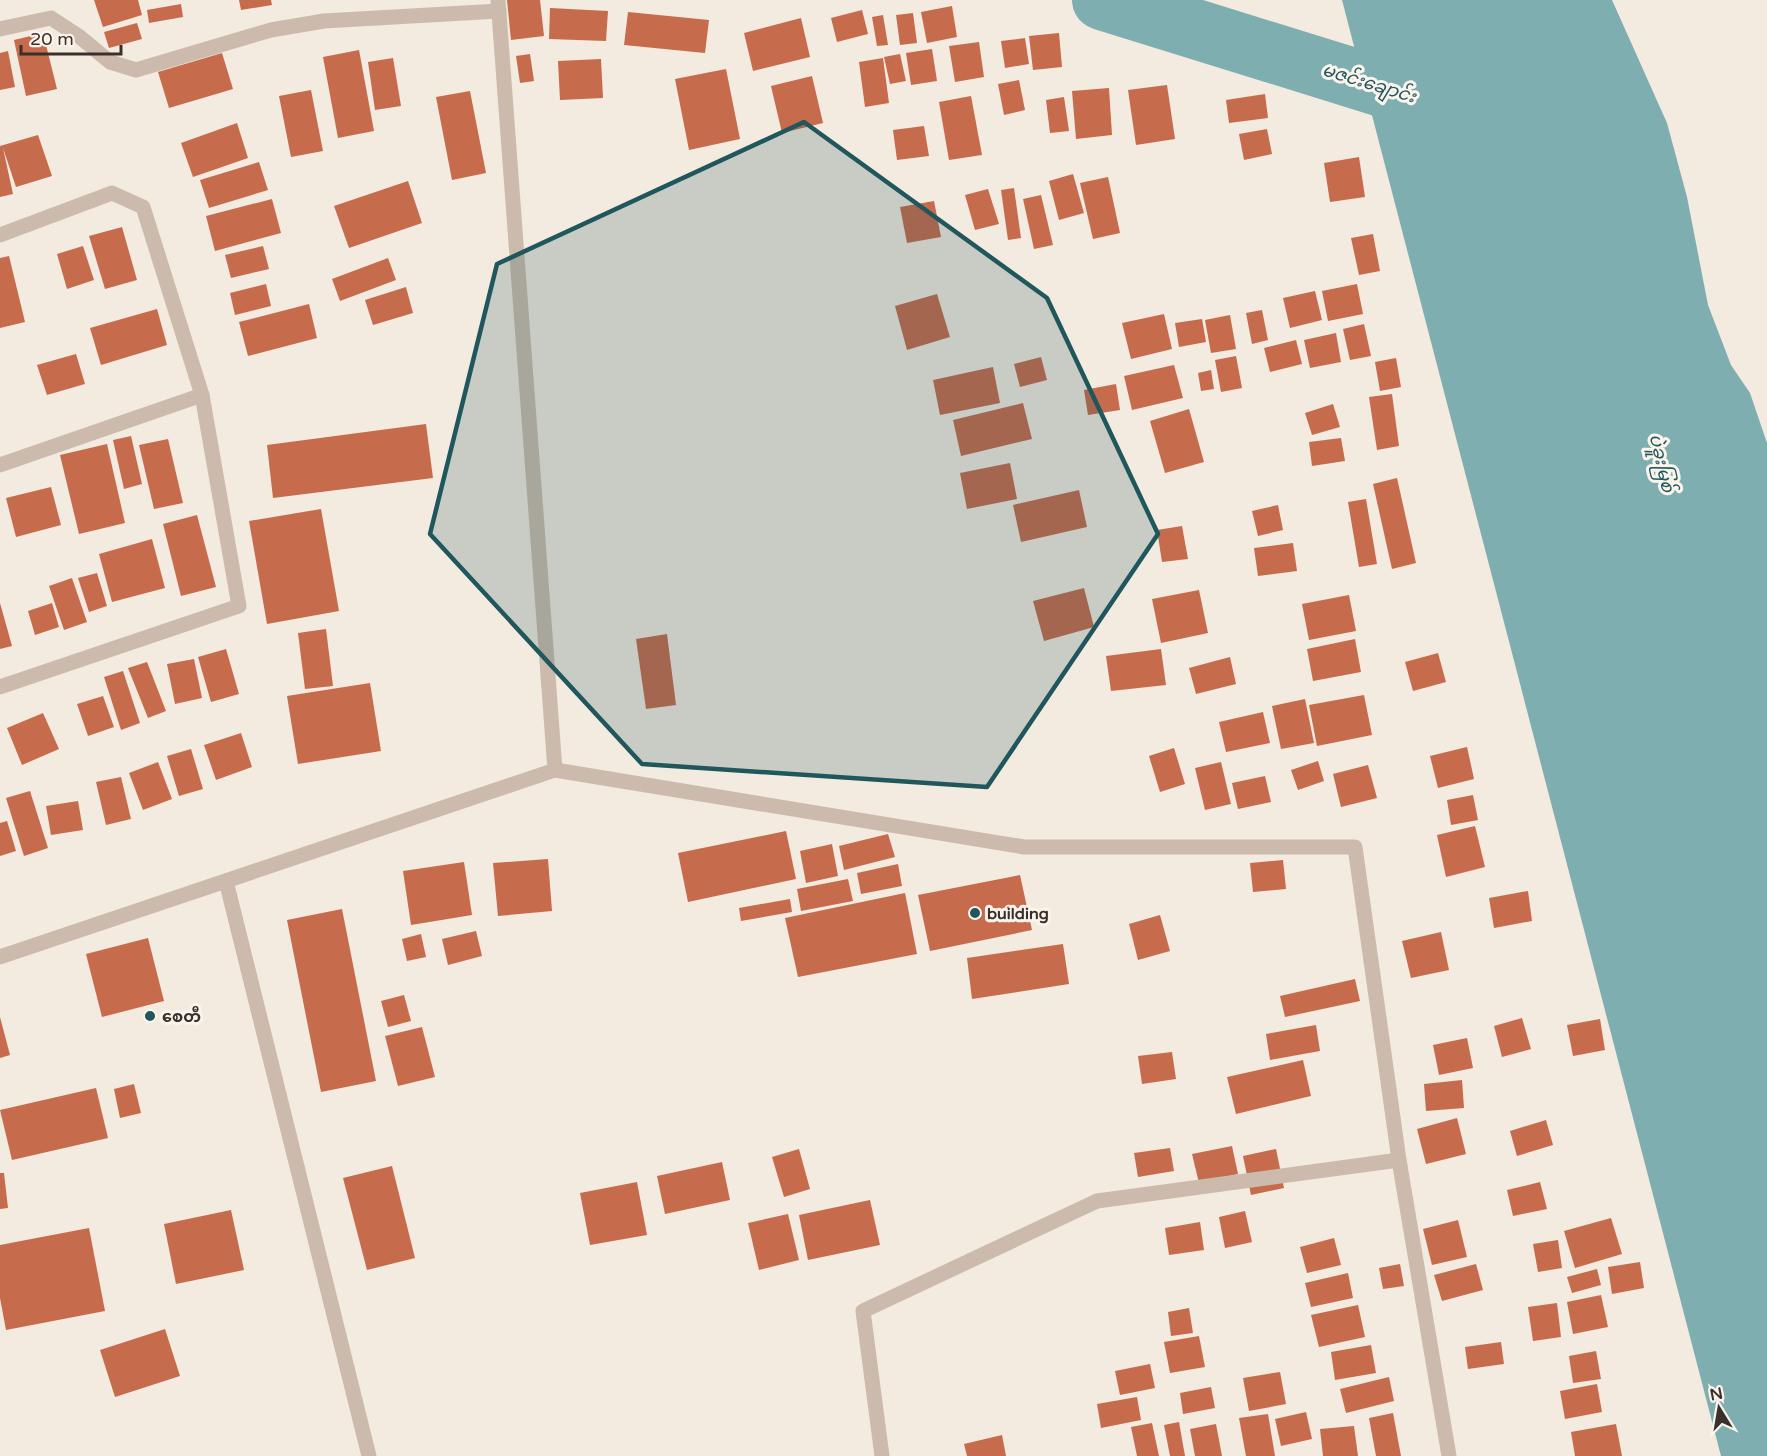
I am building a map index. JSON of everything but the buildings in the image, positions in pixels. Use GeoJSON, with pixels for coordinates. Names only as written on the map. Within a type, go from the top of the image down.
{"type":"FeatureCollection","features":[{"type":"Feature","properties":{"kind":"street"},"geometry":{"type":"LineString","coordinates":[[0,29],[51,18],[81,37],[110,62],[136,70],[270,30],[324,21],[498,6],[555,770]]}},
{"type":"Feature","properties":{"kind":"street"},"geometry":{"type":"LineString","coordinates":[[0,235],[112,193],[143,207],[202,395],[239,606],[0,687]]}},
{"type":"Feature","properties":{"kind":"street"},"geometry":{"type":"LineString","coordinates":[[0,465],[202,395]]}},
{"type":"Feature","properties":{"kind":"street"},"geometry":{"type":"LineString","coordinates":[[0,957],[555,770],[1024,847],[1355,847],[1399,1160],[1449,1456]]}},
{"type":"Feature","properties":{"kind":"street"},"geometry":{"type":"LineString","coordinates":[[226,881],[369,1456]]}},
{"type":"Feature","properties":{"kind":"street"},"geometry":{"type":"LineString","coordinates":[[882,1456],[862,1311],[1097,1201],[1399,1160]]}},
{"type":"Feature","properties":{"kind":"highlighted area"},"geometry":{"type":"Polygon","coordinates":[[[804,122],[1047,298],[1158,534],[987,787],[642,764],[430,534],[497,264],[804,122]]]}},
{"type":"Feature","properties":{"kind":"water","name":"ပဲခူးမြစ်"},"geometry":{"type":"Polygon","coordinates":[[[1342,0],[1612,0],[1667,123],[1687,197],[1708,305],[1731,365],[1750,393],[1767,443],[1767,1456],[1721,1456],[1342,0]]]}},
{"type":"Feature","properties":{"kind":"waterway","name":"မဇင်းချောင်း"},"geometry":{"type":"LineString","coordinates":[[1102,0],[1440,105]]}},
{"type":"Feature","properties":{"kind":"place","name":"building"},"geometry":{"type":"Point","coordinates":[975,913]}},
{"type":"Feature","properties":{"kind":"place","name":"စေတီ"},"geometry":{"type":"Point","coordinates":[150,1016]}}]}
